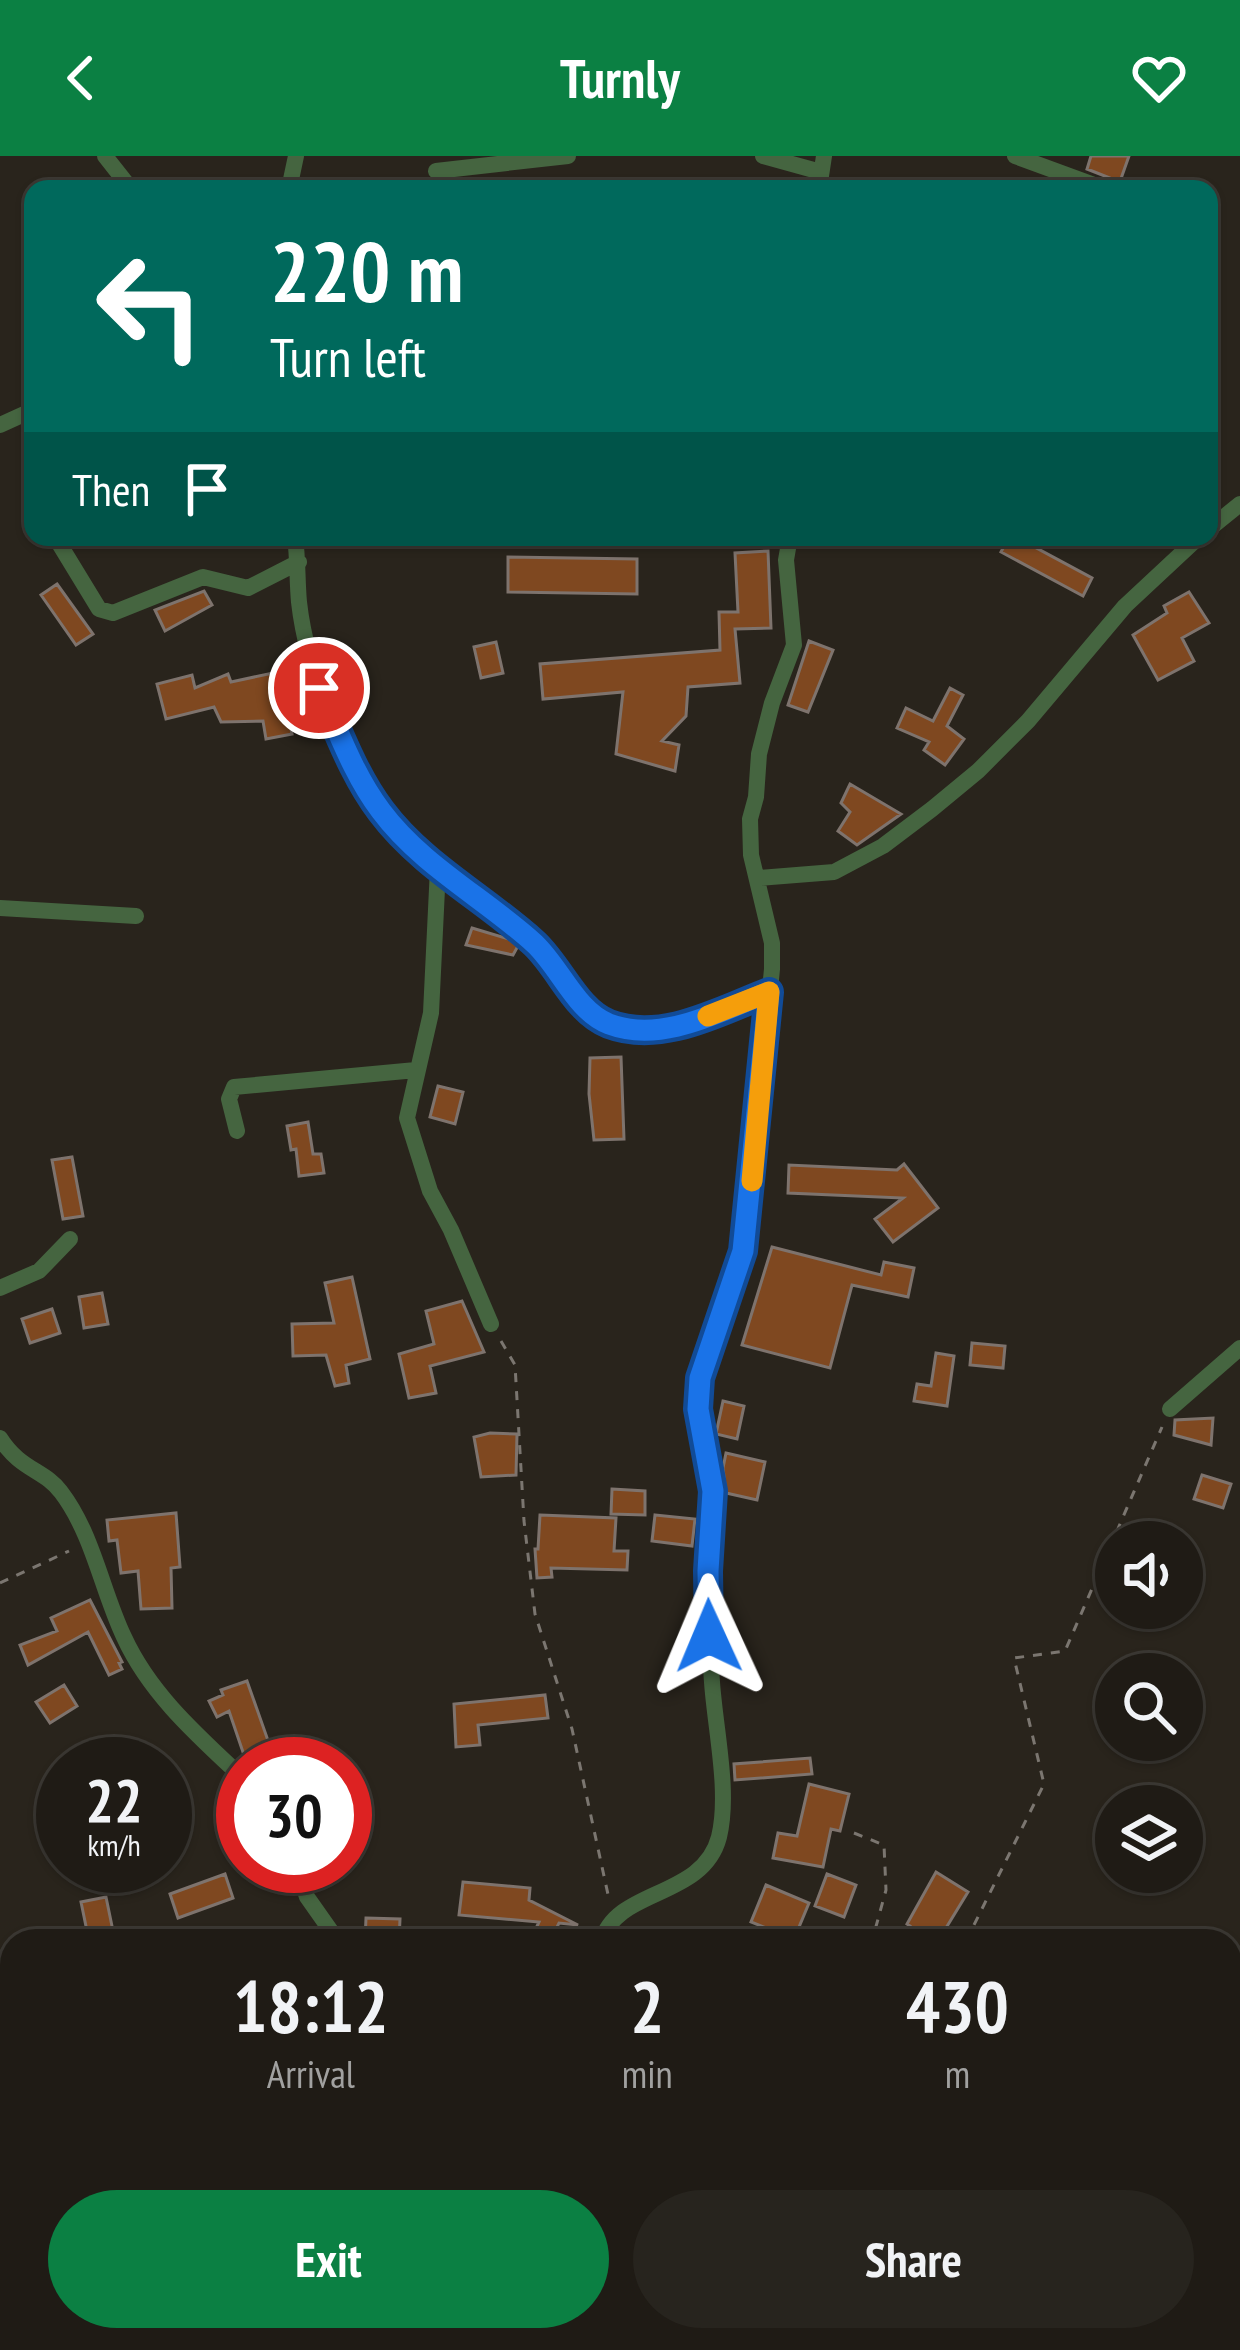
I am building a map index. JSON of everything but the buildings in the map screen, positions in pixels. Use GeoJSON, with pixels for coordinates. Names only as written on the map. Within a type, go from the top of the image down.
{"type":"FeatureCollection","features":[{"type":"Feature","properties":{"kind":"street"},"geometry":{"type":"LineString","coordinates":[[105,156],[124,180]]}},
{"type":"Feature","properties":{"kind":"street"},"geometry":{"type":"LineString","coordinates":[[436,171],[568,156]]}},
{"type":"Feature","properties":{"kind":"street"},"geometry":{"type":"LineString","coordinates":[[764,156],[822,172]]}},
{"type":"Feature","properties":{"kind":"street"},"geometry":{"type":"LineString","coordinates":[[1015,156],[1080,180]]}},
{"type":"Feature","properties":{"kind":"street"},"geometry":{"type":"LineString","coordinates":[[61,546],[99,609],[112,613],[203,577],[248,588],[299,562]]}},
{"type":"Feature","properties":{"kind":"street"},"geometry":{"type":"LineString","coordinates":[[296,546],[308,654],[355,772],[383,815],[438,868],[536,946],[587,1012],[611,1025],[654,1031],[689,1023],[769,992]]}},
{"type":"Feature","properties":{"kind":"street"},"geometry":{"type":"LineString","coordinates":[[608,1929],[629,1907],[677,1887],[712,1852],[719,1838],[720,1767],[708,1571],[713,1491],[698,1409],[700,1378],[743,1251],[772,943],[751,855],[749,820],[772,703],[794,645],[788,546]]}},
{"type":"Feature","properties":{"kind":"street"},"geometry":{"type":"LineString","coordinates":[[758,878],[834,872],[883,846],[978,771],[1028,722],[1125,606],[1189,546]]}},
{"type":"Feature","properties":{"kind":"street"},"geometry":{"type":"LineString","coordinates":[[438,868],[431,1012],[406,1118],[430,1190],[491,1324]]}},
{"type":"Feature","properties":{"kind":"street"},"geometry":{"type":"LineString","coordinates":[[0,908],[136,916]]}},
{"type":"Feature","properties":{"kind":"street"},"geometry":{"type":"LineString","coordinates":[[238,1131],[229,1099],[234,1088],[416,1070]]}},
{"type":"Feature","properties":{"kind":"street"},"geometry":{"type":"LineString","coordinates":[[0,1288],[39,1271],[70,1239]]}},
{"type":"Feature","properties":{"kind":"street"},"geometry":{"type":"LineString","coordinates":[[1170,1409],[1240,1348]]}},
{"type":"Feature","properties":{"kind":"street"},"geometry":{"type":"LineString","coordinates":[[0,1438],[13,1459],[60,1490],[86,1541],[123,1637],[153,1688],[216,1751]]}},
{"type":"Feature","properties":{"kind":"street"},"geometry":{"type":"LineString","coordinates":[[306,1893],[330,1929]]}},
{"type":"Feature","properties":{"kind":"path"},"geometry":{"type":"LineString","coordinates":[[491,1324],[515,1365],[535,1614],[572,1729],[614,1918]]}},
{"type":"Feature","properties":{"kind":"path"},"geometry":{"type":"LineString","coordinates":[[973,1929],[1044,1784],[1014,1658],[1066,1651],[1170,1409]]}},
{"type":"Feature","properties":{"kind":"path"},"geometry":{"type":"LineString","coordinates":[[0,1583],[86,1541]]}},
{"type":"Feature","properties":{"kind":"path"},"geometry":{"type":"LineString","coordinates":[[854,1833],[884,1845],[886,1890],[875,1929]]}},
{"type":"Feature","properties":{"kind":"slow traffic"},"geometry":{"type":"LineString","coordinates":[[708,1016],[769,992],[752,1181]]}},
{"type":"Feature","properties":{"kind":"route"},"geometry":{"type":"LineString","coordinates":[[319,688],[355,772],[383,815],[438,868],[536,946],[587,1012],[611,1025],[654,1031],[689,1023],[769,992],[743,1251],[700,1378],[698,1409],[713,1491],[709,1636]]}}]}
